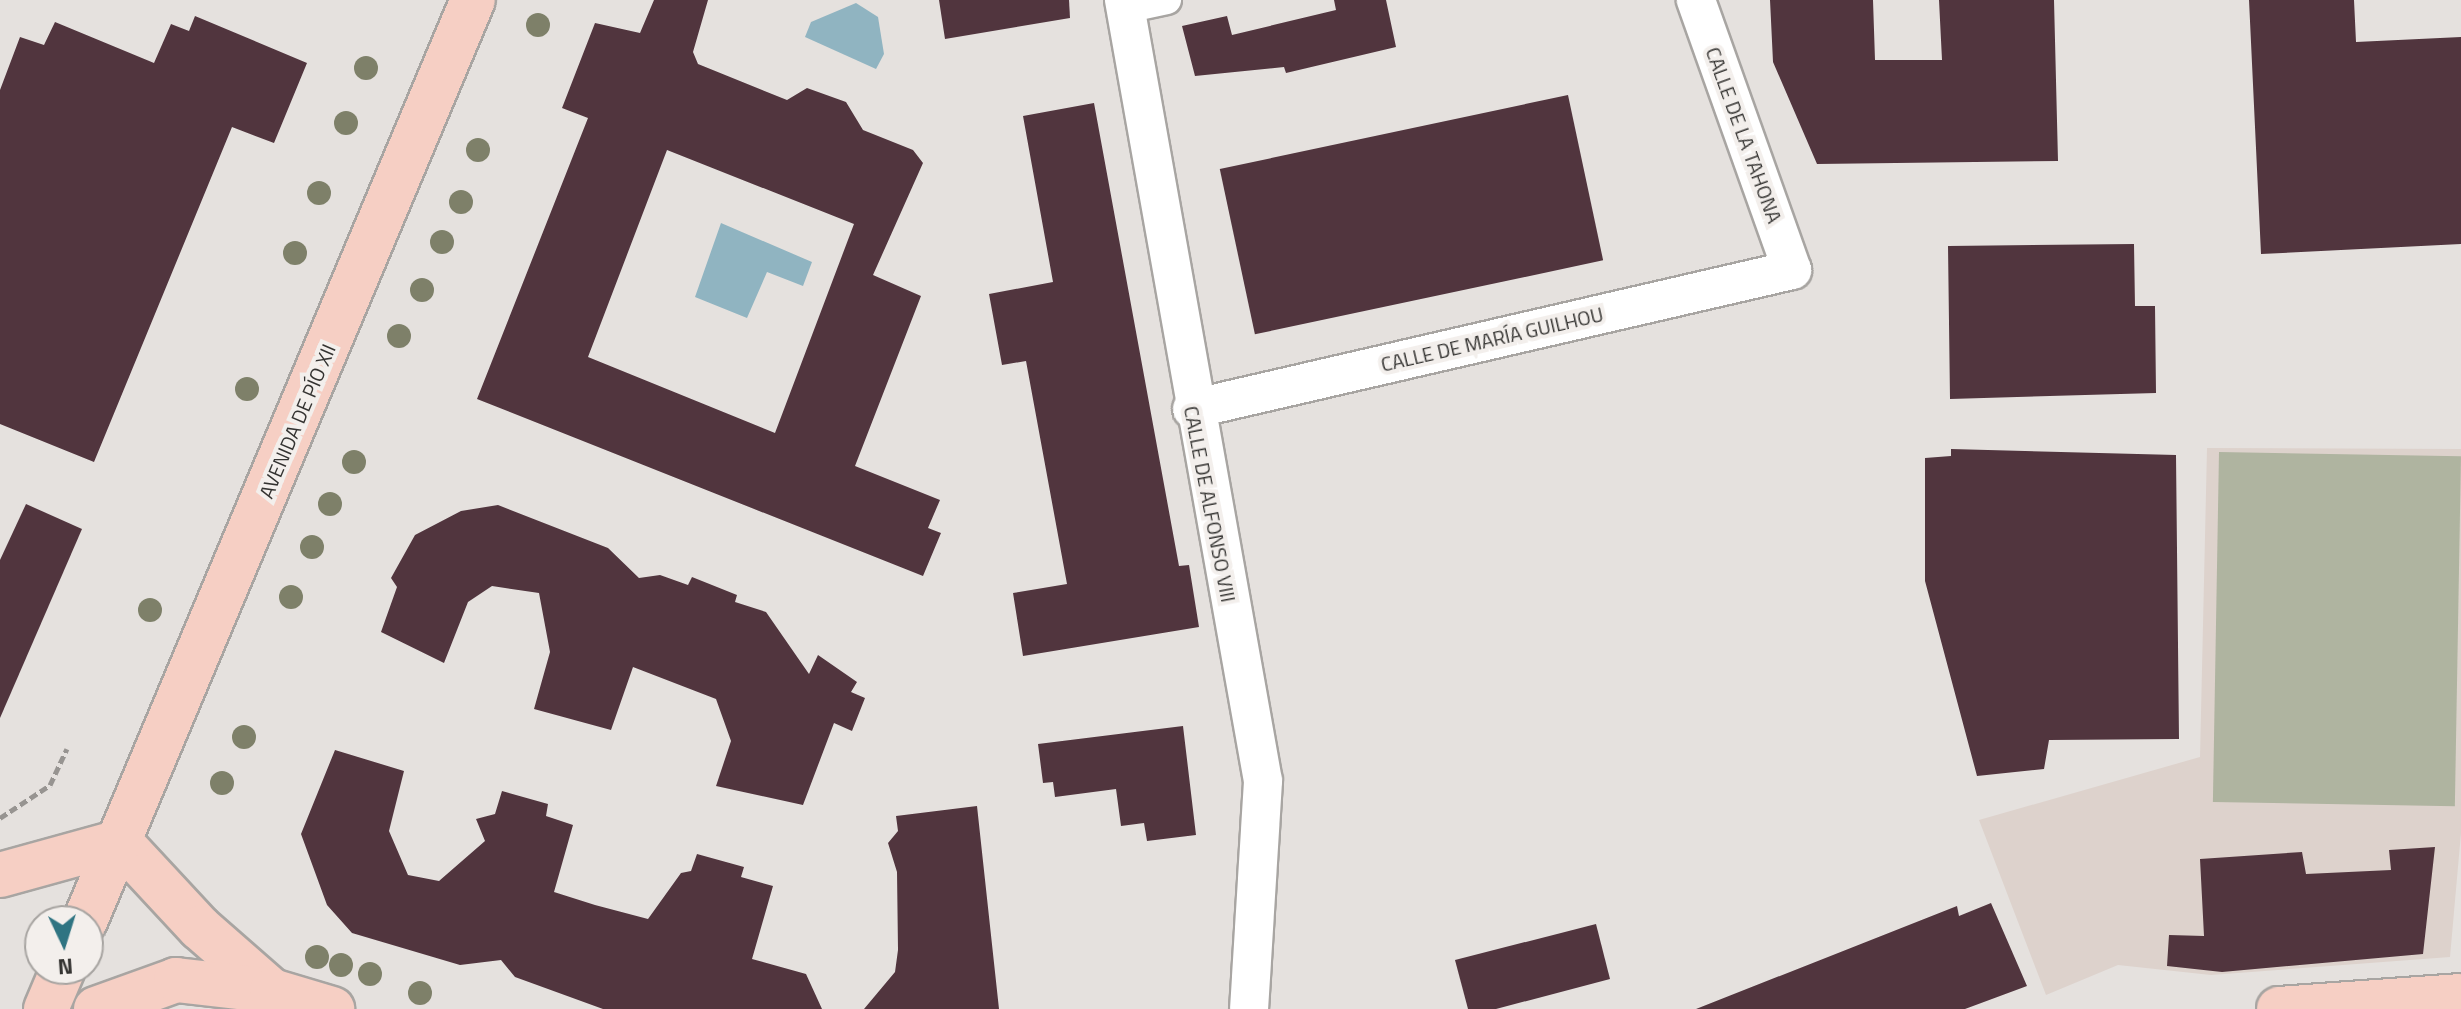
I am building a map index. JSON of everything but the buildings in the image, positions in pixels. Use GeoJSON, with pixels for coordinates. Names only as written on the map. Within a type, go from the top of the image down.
{"type":"FeatureCollection","features":[{"type":"Feature","properties":{"kind":"main road","name":"AVENIDA DE PÍO XII"},"geometry":{"type":"LineString","coordinates":[[92,905],[473,0]]}},
{"type":"Feature","properties":{"kind":"main road"},"geometry":{"type":"LineString","coordinates":[[0,875],[120,842],[200,928],[272,991]]}},
{"type":"Feature","properties":{"kind":"main road"},"geometry":{"type":"LineString","coordinates":[[176,980],[200,928]]}},
{"type":"Feature","properties":{"kind":"main road"},"geometry":{"type":"LineString","coordinates":[[96,1009],[176,980],[272,991],[332,1009]]}},
{"type":"Feature","properties":{"kind":"main road"},"geometry":{"type":"LineString","coordinates":[[46,1009],[56,985]]}},
{"type":"Feature","properties":{"kind":"main road"},"geometry":{"type":"LineString","coordinates":[[2279,1009],[2461,996]]}},
{"type":"Feature","properties":{"kind":"street"},"geometry":{"type":"LineString","coordinates":[[1124,4],[1167,0]]}},
{"type":"Feature","properties":{"kind":"street","name":"CALLE DE LA TAHONA"},"geometry":{"type":"LineString","coordinates":[[1696,0],[1792,270]]}},
{"type":"Feature","properties":{"kind":"street","name":"CALLE DE ALFONSO VIII"},"geometry":{"type":"LineString","coordinates":[[1124,4],[1192,409],[1263,781],[1249,1009]]}},
{"type":"Feature","properties":{"kind":"street","name":"CALLE DE MARÍA GUILHOU"},"geometry":{"type":"LineString","coordinates":[[1192,409],[1792,270]]}},
{"type":"Feature","properties":{"kind":"path"},"geometry":{"type":"LineString","coordinates":[[0,818],[50,785],[67,749]]}},
{"type":"Feature","properties":{"kind":"shaded area"},"geometry":{"type":"Polygon","coordinates":[[[2207,448],[2461,449],[2461,833],[2450,957],[2211,975],[2118,965],[2046,995],[1979,820],[2200,757],[2207,448]]]}},
{"type":"Feature","properties":{"kind":"green space"},"geometry":{"type":"Polygon","coordinates":[[[2219,452],[2461,456],[2455,806],[2213,802],[2219,452]]]}},
{"type":"Feature","properties":{"kind":"water"},"geometry":{"type":"Polygon","coordinates":[[[856,3],[878,17],[884,54],[876,69],[805,37],[811,22],[856,3]]]}},
{"type":"Feature","properties":{"kind":"water"},"geometry":{"type":"Polygon","coordinates":[[[721,223],[812,262],[803,286],[767,272],[747,318],[695,297],[721,223]]]}}]}
